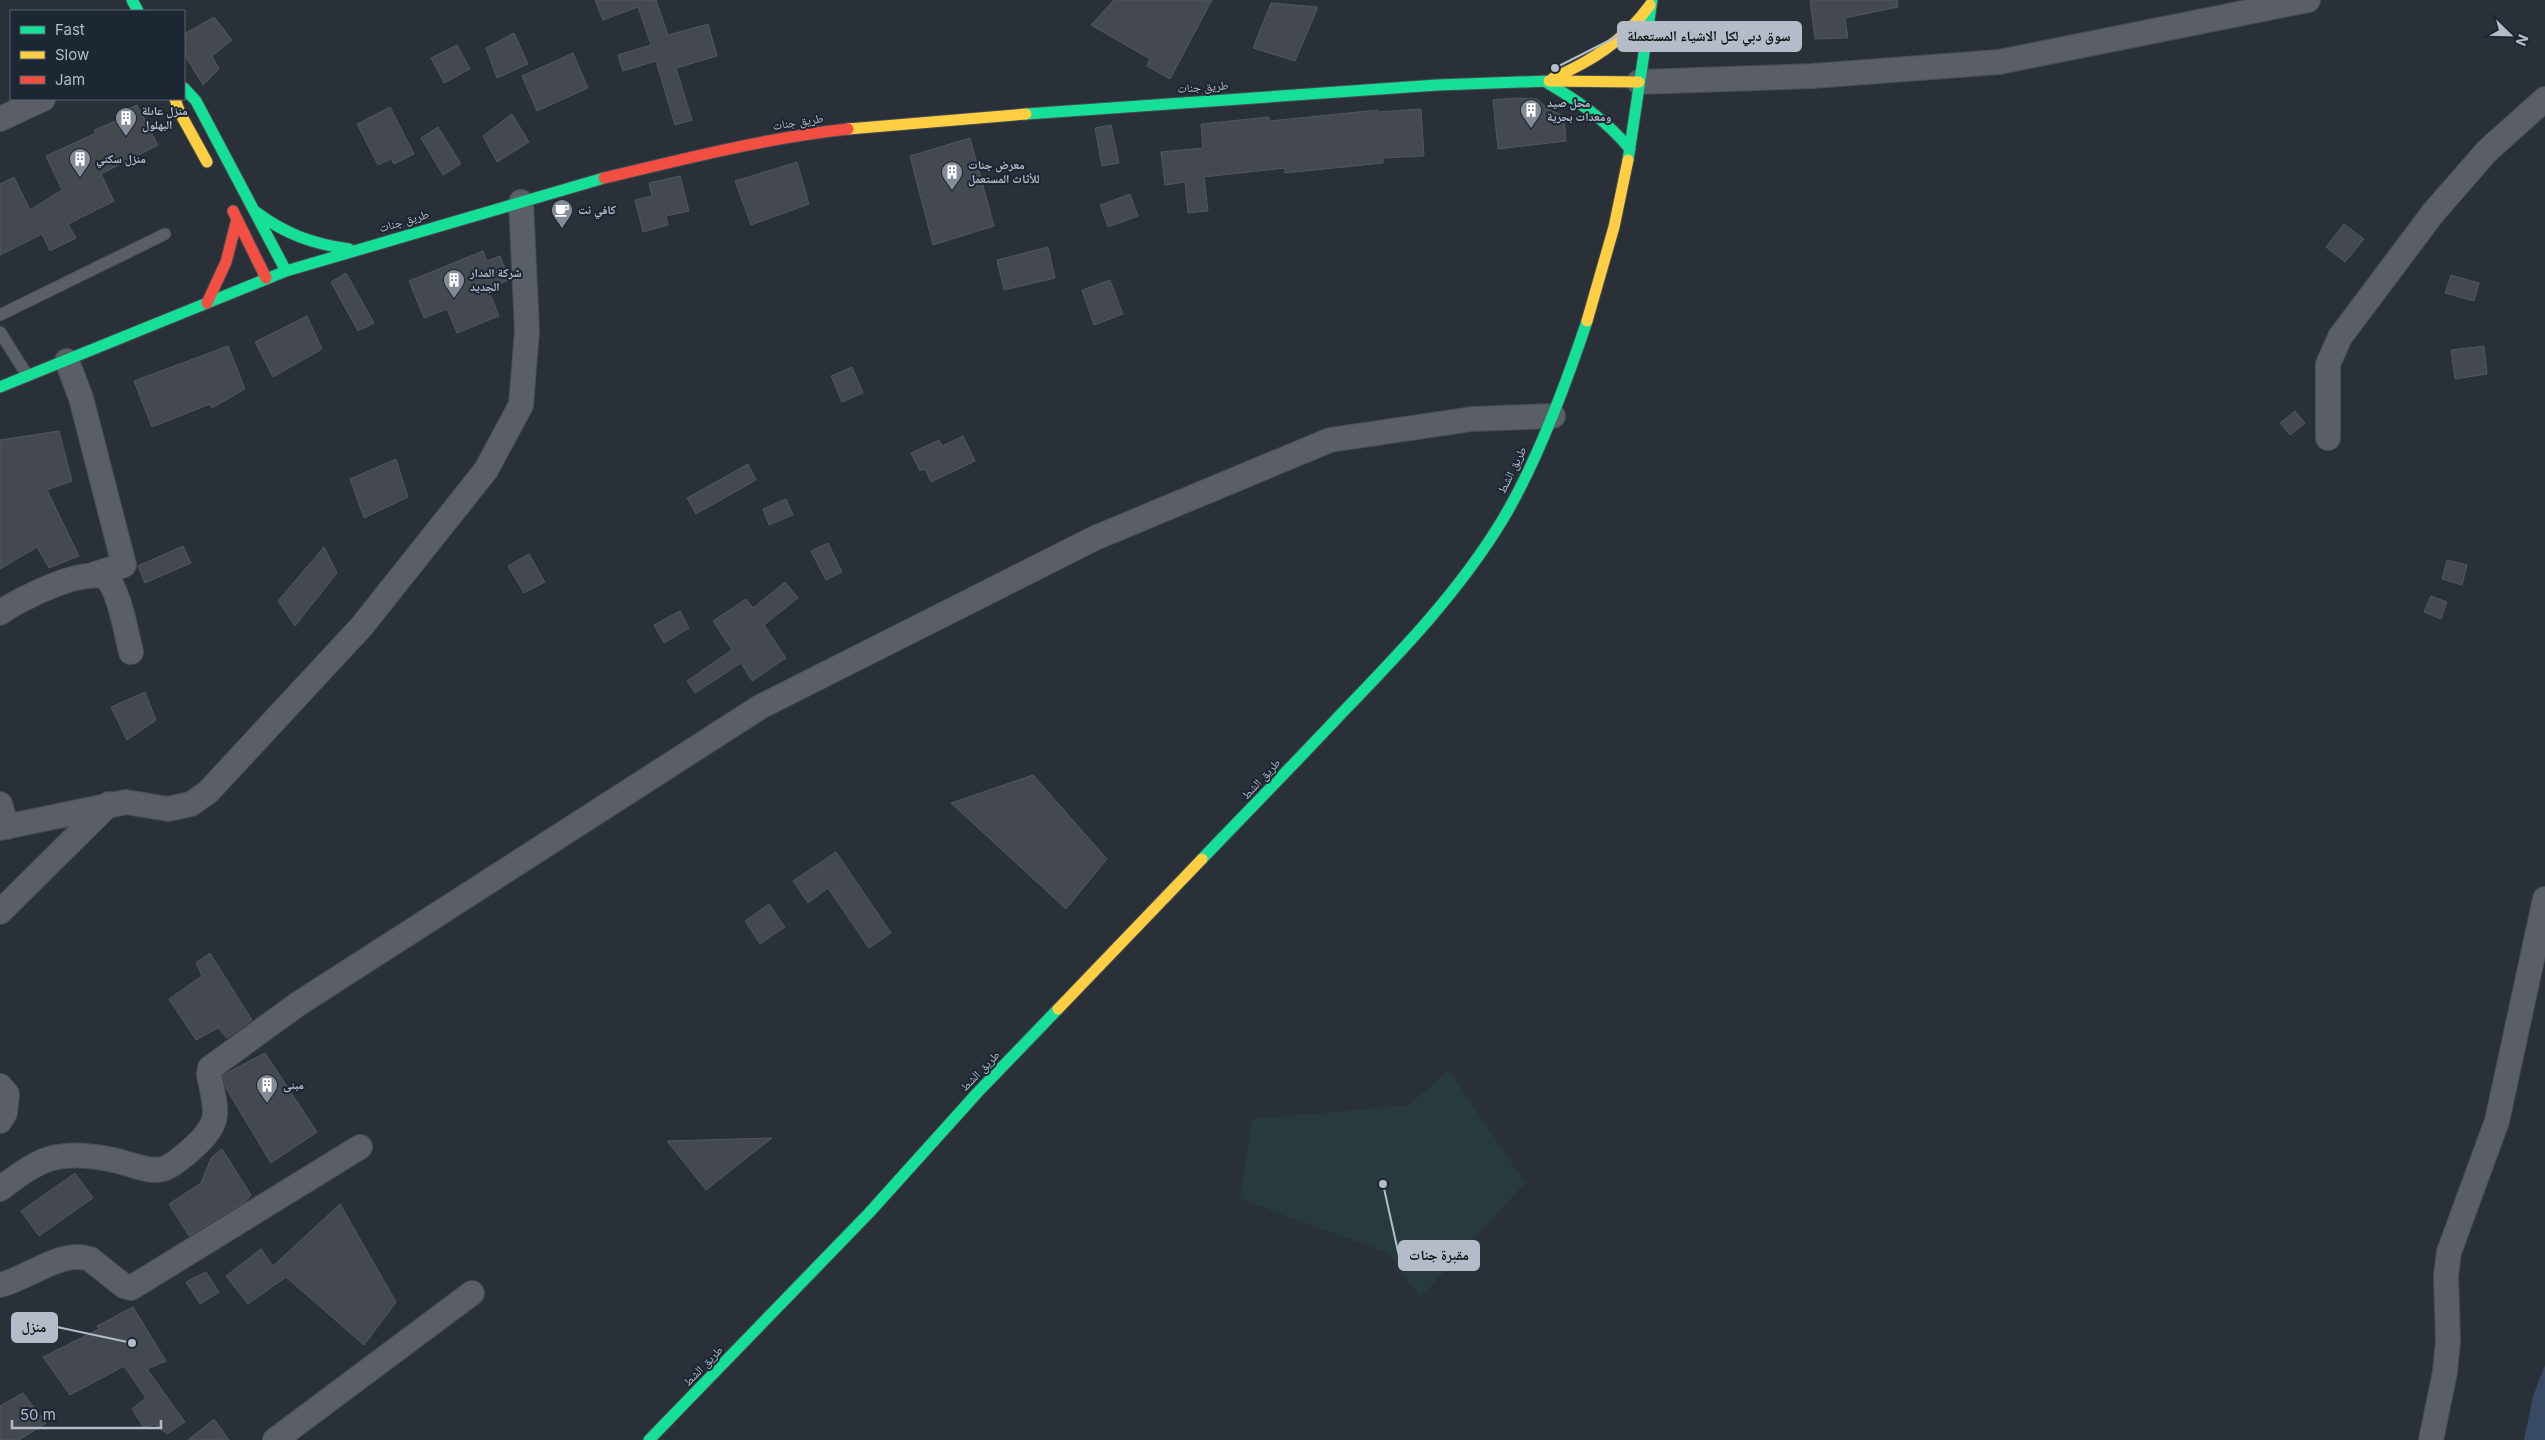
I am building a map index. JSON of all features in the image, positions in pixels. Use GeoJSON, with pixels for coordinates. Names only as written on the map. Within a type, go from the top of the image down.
{"type":"FeatureCollection","features":[{"type":"Feature","properties":{"kind":"street"},"geometry":{"type":"LineString","coordinates":[[1639,82],[1813,76],[1999,62],[2308,0]]}},
{"type":"Feature","properties":{"kind":"street"},"geometry":{"type":"LineString","coordinates":[[1545,81],[1598,57],[1633,28],[1652,2]]}},
{"type":"Feature","properties":{"kind":"street","name":"طريق الشط"},"geometry":{"type":"LineString","coordinates":[[649,1440],[869,1213],[978,1092],[1402,651],[1457,585],[1502,521],[1553,416],[1592,310],[1606,260],[1630,149],[1652,2]]}},
{"type":"Feature","properties":{"kind":"street"},"geometry":{"type":"LineString","coordinates":[[1545,81],[1585,104],[1615,130],[1630,149]]}},
{"type":"Feature","properties":{"kind":"street","name":"طريق جنات"},"geometry":{"type":"LineString","coordinates":[[0,387],[286,271],[575,185],[730,148],[804,134],[900,122],[1407,87],[1545,81],[1639,82]]}},
{"type":"Feature","properties":{"kind":"street"},"geometry":{"type":"LineString","coordinates":[[185,89],[196,101],[286,271]]}},
{"type":"Feature","properties":{"kind":"street"},"geometry":{"type":"LineString","coordinates":[[0,119],[41,100]]}},
{"type":"Feature","properties":{"kind":"street"},"geometry":{"type":"LineString","coordinates":[[175,100],[180,113],[211,170]]}},
{"type":"Feature","properties":{"kind":"street"},"geometry":{"type":"LineString","coordinates":[[2328,438],[2328,364],[2340,337],[2433,213],[2487,151],[2545,100]]}},
{"type":"Feature","properties":{"kind":"street"},"geometry":{"type":"LineString","coordinates":[[228,202],[266,278]]}},
{"type":"Feature","properties":{"kind":"street"},"geometry":{"type":"LineString","coordinates":[[0,804],[4,827],[109,804],[126,802],[168,809],[192,804],[208,792],[362,626],[486,470],[521,405],[527,331],[521,202]]}},
{"type":"Feature","properties":{"kind":"street"},"geometry":{"type":"LineString","coordinates":[[253,210],[271,224],[302,241],[355,250]]}},
{"type":"Feature","properties":{"kind":"street"},"geometry":{"type":"LineString","coordinates":[[207,303],[218,283],[228,256],[237,219]]}},
{"type":"Feature","properties":{"kind":"street"},"geometry":{"type":"LineString","coordinates":[[0,613],[12,604],[59,584],[124,565],[82,398],[67,361]]}},
{"type":"Feature","properties":{"kind":"street"},"geometry":{"type":"LineString","coordinates":[[0,1189],[24,1171],[49,1159],[70,1156],[112,1160],[155,1170],[163,1169],[192,1148],[211,1131],[215,1120],[209,1075],[210,1068],[298,1004],[760,708],[1095,538],[1330,440],[1472,419],[1553,416]]}},
{"type":"Feature","properties":{"kind":"street"},"geometry":{"type":"LineString","coordinates":[[95,574],[107,579],[114,590],[131,652]]}},
{"type":"Feature","properties":{"kind":"street"},"geometry":{"type":"LineString","coordinates":[[0,912],[109,804]]}},
{"type":"Feature","properties":{"kind":"street"},"geometry":{"type":"LineString","coordinates":[[2431,1440],[2447,1348],[2446,1276],[2449,1252],[2497,1122],[2545,899]]}},
{"type":"Feature","properties":{"kind":"street"},"geometry":{"type":"LineString","coordinates":[[0,1086],[7,1094],[5,1113],[0,1121]]}},
{"type":"Feature","properties":{"kind":"street"},"geometry":{"type":"LineString","coordinates":[[0,1285],[55,1262],[84,1257],[90,1259],[124,1286],[132,1288],[360,1147]]}},
{"type":"Feature","properties":{"kind":"street"},"geometry":{"type":"LineString","coordinates":[[275,1440],[472,1293]]}},
{"type":"Feature","properties":{"kind":"lane"},"geometry":{"type":"LineString","coordinates":[[0,315],[165,234]]}},
{"type":"Feature","properties":{"kind":"lane"},"geometry":{"type":"LineString","coordinates":[[0,332],[27,376]]}},
{"type":"Feature","properties":{"kind":"green space"},"geometry":{"type":"Polygon","coordinates":[[[1449,1070],[1525,1183],[1420,1298],[1390,1254],[1240,1199],[1252,1119],[1409,1105],[1449,1070]]]}},
{"type":"Feature","properties":{"kind":"water"},"geometry":{"type":"Polygon","coordinates":[[[2545,1365],[2545,1440],[2524,1440],[2533,1396],[2545,1365]]]}},
{"type":"Feature","properties":{"kind":"building"},"geometry":{"type":"Polygon","coordinates":[[[595,0],[656,0],[668,35],[708,24],[717,56],[676,68],[692,120],[675,125],[656,61],[623,71],[618,55],[651,45],[638,7],[603,20],[595,0]]]}},
{"type":"Feature","properties":{"kind":"building"},"geometry":{"type":"Polygon","coordinates":[[[1114,0],[1212,0],[1170,79],[1147,66],[1150,59],[1091,25],[1114,0]]]}},
{"type":"Feature","properties":{"kind":"building"},"geometry":{"type":"Polygon","coordinates":[[[1810,0],[1897,0],[1898,7],[1845,18],[1848,38],[1815,39],[1810,0]]]}},
{"type":"Feature","properties":{"kind":"building"},"geometry":{"type":"Polygon","coordinates":[[[1271,3],[1318,7],[1295,61],[1253,48],[1271,3]]]}},
{"type":"Feature","properties":{"kind":"building"},"geometry":{"type":"Polygon","coordinates":[[[214,17],[232,40],[212,56],[219,69],[203,85],[185,56],[185,33],[214,17]]]}},
{"type":"Feature","properties":{"kind":"building"},"geometry":{"type":"Polygon","coordinates":[[[514,33],[528,64],[497,78],[486,48],[514,33]]]}},
{"type":"Feature","properties":{"kind":"building"},"geometry":{"type":"Polygon","coordinates":[[[457,45],[470,69],[444,83],[431,58],[457,45]]]}},
{"type":"Feature","properties":{"kind":"building"},"geometry":{"type":"Polygon","coordinates":[[[573,53],[588,88],[537,111],[522,76],[573,53]]]}},
{"type":"Feature","properties":{"kind":"building","name":"محل صيد ومعدات بحرية"},"geometry":{"type":"Polygon","coordinates":[[[1537,99],[1548,109],[1564,116],[1566,141],[1498,149],[1493,100],[1537,99]]]}},
{"type":"Feature","properties":{"kind":"building"},"geometry":{"type":"Polygon","coordinates":[[[137,105],[158,145],[101,174],[114,201],[68,224],[76,238],[50,251],[42,234],[0,255],[0,184],[14,177],[30,210],[62,190],[46,156],[96,133],[94,130],[116,121],[116,114],[137,105]]]}},
{"type":"Feature","properties":{"kind":"building"},"geometry":{"type":"Polygon","coordinates":[[[390,107],[414,154],[394,164],[391,159],[378,165],[357,124],[390,107]]]}},
{"type":"Feature","properties":{"kind":"building"},"geometry":{"type":"Polygon","coordinates":[[[1421,109],[1424,156],[1383,158],[1383,163],[1285,173],[1285,168],[1204,177],[1208,211],[1188,213],[1185,182],[1165,185],[1161,152],[1203,148],[1201,124],[1269,117],[1269,121],[1378,110],[1378,112],[1421,109]]]}},
{"type":"Feature","properties":{"kind":"building"},"geometry":{"type":"Polygon","coordinates":[[[512,114],[529,142],[497,162],[483,136],[512,114]]]}},
{"type":"Feature","properties":{"kind":"building"},"geometry":{"type":"Polygon","coordinates":[[[1111,125],[1119,163],[1102,166],[1095,128],[1111,125]]]}},
{"type":"Feature","properties":{"kind":"building"},"geometry":{"type":"Polygon","coordinates":[[[438,127],[461,164],[443,175],[421,138],[438,127]]]}},
{"type":"Feature","properties":{"kind":"building","name":"معرض جنات للأثاث المستعمل"},"geometry":{"type":"Polygon","coordinates":[[[970,138],[994,226],[933,245],[910,156],[970,138]]]}},
{"type":"Feature","properties":{"kind":"building"},"geometry":{"type":"Polygon","coordinates":[[[797,162],[809,204],[751,225],[735,181],[797,162]]]}},
{"type":"Feature","properties":{"kind":"building"},"geometry":{"type":"Polygon","coordinates":[[[680,176],[689,211],[666,216],[668,225],[643,232],[635,200],[652,196],[649,183],[680,176]]]}},
{"type":"Feature","properties":{"kind":"building"},"geometry":{"type":"Polygon","coordinates":[[[1130,194],[1138,216],[1108,227],[1100,205],[1130,194]]]}},
{"type":"Feature","properties":{"kind":"building"},"geometry":{"type":"Polygon","coordinates":[[[2344,224],[2364,239],[2345,262],[2326,247],[2344,224]]]}},
{"type":"Feature","properties":{"kind":"building"},"geometry":{"type":"Polygon","coordinates":[[[1048,247],[1055,278],[1004,290],[997,260],[1048,247]]]}},
{"type":"Feature","properties":{"kind":"building","name":"شركة المدار الجديد"},"geometry":{"type":"Polygon","coordinates":[[[483,251],[487,261],[500,256],[509,280],[488,289],[499,316],[457,333],[447,309],[424,318],[409,281],[483,251]]]}},
{"type":"Feature","properties":{"kind":"building"},"geometry":{"type":"Polygon","coordinates":[[[346,273],[374,323],[358,331],[331,282],[346,273]]]}},
{"type":"Feature","properties":{"kind":"building"},"geometry":{"type":"Polygon","coordinates":[[[2451,275],[2479,283],[2474,301],[2445,293],[2451,275]]]}},
{"type":"Feature","properties":{"kind":"building"},"geometry":{"type":"Polygon","coordinates":[[[1110,280],[1123,314],[1094,325],[1082,290],[1110,280]]]}},
{"type":"Feature","properties":{"kind":"building"},"geometry":{"type":"Polygon","coordinates":[[[307,316],[322,349],[273,377],[255,342],[307,316]]]}},
{"type":"Feature","properties":{"kind":"building"},"geometry":{"type":"Polygon","coordinates":[[[228,346],[245,389],[212,408],[210,404],[152,427],[134,381],[228,346]]]}},
{"type":"Feature","properties":{"kind":"building"},"geometry":{"type":"Polygon","coordinates":[[[2484,346],[2487,374],[2455,379],[2451,350],[2484,346]]]}},
{"type":"Feature","properties":{"kind":"building"},"geometry":{"type":"Polygon","coordinates":[[[852,367],[863,393],[842,402],[831,376],[852,367]]]}},
{"type":"Feature","properties":{"kind":"building"},"geometry":{"type":"Polygon","coordinates":[[[2295,411],[2305,423],[2290,435],[2280,423],[2295,411]]]}},
{"type":"Feature","properties":{"kind":"building"},"geometry":{"type":"Polygon","coordinates":[[[59,431],[72,481],[47,490],[79,556],[49,568],[37,547],[0,569],[0,440],[59,431]]]}},
{"type":"Feature","properties":{"kind":"building"},"geometry":{"type":"Polygon","coordinates":[[[963,436],[975,461],[931,482],[925,469],[920,471],[911,453],[939,440],[942,446],[963,436]]]}},
{"type":"Feature","properties":{"kind":"building"},"geometry":{"type":"Polygon","coordinates":[[[396,459],[408,497],[364,518],[350,479],[396,459]]]}},
{"type":"Feature","properties":{"kind":"building"},"geometry":{"type":"Polygon","coordinates":[[[748,464],[756,480],[696,514],[687,498],[748,464]]]}},
{"type":"Feature","properties":{"kind":"building"},"geometry":{"type":"Polygon","coordinates":[[[786,499],[793,515],[769,525],[763,509],[786,499]]]}},
{"type":"Feature","properties":{"kind":"building"},"geometry":{"type":"Polygon","coordinates":[[[828,543],[842,572],[826,580],[811,551],[828,543]]]}},
{"type":"Feature","properties":{"kind":"building"},"geometry":{"type":"Polygon","coordinates":[[[183,546],[191,563],[145,583],[138,566],[183,546]]]}},
{"type":"Feature","properties":{"kind":"building"},"geometry":{"type":"Polygon","coordinates":[[[324,547],[337,573],[295,626],[278,601],[324,547]]]}},
{"type":"Feature","properties":{"kind":"building"},"geometry":{"type":"Polygon","coordinates":[[[529,554],[545,582],[524,593],[508,566],[529,554]]]}},
{"type":"Feature","properties":{"kind":"building"},"geometry":{"type":"Polygon","coordinates":[[[2447,560],[2467,565],[2462,585],[2442,579],[2447,560]]]}},
{"type":"Feature","properties":{"kind":"building"},"geometry":{"type":"Polygon","coordinates":[[[785,582],[798,598],[764,625],[786,658],[752,681],[741,663],[695,693],[687,681],[732,650],[713,621],[746,599],[753,608],[785,582]]]}},
{"type":"Feature","properties":{"kind":"building"},"geometry":{"type":"Polygon","coordinates":[[[2431,596],[2447,602],[2441,619],[2424,612],[2431,596]]]}},
{"type":"Feature","properties":{"kind":"building"},"geometry":{"type":"Polygon","coordinates":[[[680,611],[689,628],[664,643],[654,625],[680,611]]]}},
{"type":"Feature","properties":{"kind":"building"},"geometry":{"type":"Polygon","coordinates":[[[145,692],[156,720],[127,740],[111,707],[145,692]]]}},
{"type":"Feature","properties":{"kind":"building"},"geometry":{"type":"Polygon","coordinates":[[[1033,775],[1107,859],[1066,909],[951,803],[1033,775]]]}},
{"type":"Feature","properties":{"kind":"building"},"geometry":{"type":"Polygon","coordinates":[[[836,852],[891,933],[869,948],[828,888],[808,903],[793,881],[836,852]]]}},
{"type":"Feature","properties":{"kind":"building"},"geometry":{"type":"Polygon","coordinates":[[[769,904],[785,927],[760,944],[745,921],[769,904]]]}},
{"type":"Feature","properties":{"kind":"building"},"geometry":{"type":"Polygon","coordinates":[[[210,953],[252,1020],[227,1038],[218,1028],[196,1040],[169,999],[202,976],[196,963],[210,953]]]}},
{"type":"Feature","properties":{"kind":"building","name":"مبنى"},"geometry":{"type":"Polygon","coordinates":[[[265,1053],[317,1132],[271,1163],[226,1088],[223,1075],[265,1053]]]}},
{"type":"Feature","properties":{"kind":"building"},"geometry":{"type":"Polygon","coordinates":[[[772,1138],[706,1190],[667,1141],[772,1138]]]}},
{"type":"Feature","properties":{"kind":"building"},"geometry":{"type":"Polygon","coordinates":[[[222,1149],[251,1195],[246,1201],[189,1236],[169,1204],[201,1183],[211,1158],[222,1149]]]}},
{"type":"Feature","properties":{"kind":"building"},"geometry":{"type":"Polygon","coordinates":[[[75,1173],[93,1198],[39,1236],[21,1211],[75,1173]]]}},
{"type":"Feature","properties":{"kind":"building"},"geometry":{"type":"Polygon","coordinates":[[[340,1204],[396,1302],[364,1345],[286,1277],[248,1304],[226,1276],[261,1249],[273,1266],[340,1204]]]}},
{"type":"Feature","properties":{"kind":"building"},"geometry":{"type":"Polygon","coordinates":[[[206,1272],[219,1292],[200,1304],[186,1282],[206,1272]]]}},
{"type":"Feature","properties":{"kind":"building"},"geometry":{"type":"Polygon","coordinates":[[[133,1307],[166,1361],[147,1369],[185,1422],[167,1434],[154,1424],[144,1428],[132,1409],[146,1398],[124,1366],[70,1395],[43,1357],[99,1329],[97,1326],[133,1307]]]}},
{"type":"Feature","properties":{"kind":"building"},"geometry":{"type":"Polygon","coordinates":[[[23,1393],[46,1423],[19,1440],[0,1440],[0,1406],[23,1393]]]}},
{"type":"Feature","properties":{"kind":"building"},"geometry":{"type":"Polygon","coordinates":[[[214,1419],[229,1440],[188,1440],[214,1419]]]}},
{"type":"Feature","properties":{"kind":"traffic: fast"},"geometry":{"type":"LineString","coordinates":[[132,0],[137,10]]}},
{"type":"Feature","properties":{"kind":"traffic: fast"},"geometry":{"type":"LineString","coordinates":[[1628,160],[1652,0]]}},
{"type":"Feature","properties":{"kind":"traffic: fast"},"geometry":{"type":"LineString","coordinates":[[1026,114],[1437,85],[1549,81]]}},
{"type":"Feature","properties":{"kind":"traffic: fast"},"geometry":{"type":"LineString","coordinates":[[1546,82],[1591,112],[1630,149]]}},
{"type":"Feature","properties":{"kind":"traffic: fast"},"geometry":{"type":"LineString","coordinates":[[185,89],[196,101],[286,271]]}},
{"type":"Feature","properties":{"kind":"traffic: fast"},"geometry":{"type":"LineString","coordinates":[[0,387],[286,271],[604,178]]}},
{"type":"Feature","properties":{"kind":"traffic: fast"},"geometry":{"type":"LineString","coordinates":[[256,212],[267,220],[300,237],[349,249]]}},
{"type":"Feature","properties":{"kind":"traffic: fast"},"geometry":{"type":"LineString","coordinates":[[1202,859],[1406,645],[1448,597],[1486,546],[1516,497],[1528,473],[1560,396],[1587,321]]}},
{"type":"Feature","properties":{"kind":"traffic: fast"},"geometry":{"type":"LineString","coordinates":[[649,1440],[869,1213],[978,1092],[1058,1009]]}},
{"type":"Feature","properties":{"kind":"traffic: slow"},"geometry":{"type":"LineString","coordinates":[[1553,78],[1594,57],[1619,39],[1650,5]]}},
{"type":"Feature","properties":{"kind":"traffic: slow"},"geometry":{"type":"LineString","coordinates":[[1549,81],[1639,82]]}},
{"type":"Feature","properties":{"kind":"traffic: slow"},"geometry":{"type":"LineString","coordinates":[[175,100],[180,113],[207,162]]}},
{"type":"Feature","properties":{"kind":"traffic: slow"},"geometry":{"type":"LineString","coordinates":[[848,129],[1026,114]]}},
{"type":"Feature","properties":{"kind":"traffic: slow"},"geometry":{"type":"LineString","coordinates":[[1587,321],[1614,227],[1628,160]]}},
{"type":"Feature","properties":{"kind":"traffic: slow"},"geometry":{"type":"LineString","coordinates":[[1058,1009],[1202,859]]}},
{"type":"Feature","properties":{"kind":"traffic: jam"},"geometry":{"type":"LineString","coordinates":[[604,178],[756,143],[848,129]]}},
{"type":"Feature","properties":{"kind":"traffic: jam"},"geometry":{"type":"LineString","coordinates":[[233,211],[266,278]]}},
{"type":"Feature","properties":{"kind":"traffic: jam"},"geometry":{"type":"LineString","coordinates":[[207,303],[226,262],[237,219]]}},
{"type":"Feature","properties":{"kind":"place","name":"سوق دبي لكل الاشياء المستعملة"},"geometry":{"type":"Point","coordinates":[1555,68]}},
{"type":"Feature","properties":{"kind":"place","name":"محل صيد ومعدات بحرية"},"geometry":{"type":"Point","coordinates":[1531,129]}},
{"type":"Feature","properties":{"kind":"place","name":"منزل عاىلة البهلول"},"geometry":{"type":"Point","coordinates":[126,137]}},
{"type":"Feature","properties":{"kind":"place","name":"منزل سكني"},"geometry":{"type":"Point","coordinates":[80,178]}},
{"type":"Feature","properties":{"kind":"place","name":"معرض جنات للأثاث المستعمل"},"geometry":{"type":"Point","coordinates":[952,191]}},
{"type":"Feature","properties":{"kind":"place","name":"كافي نت"},"geometry":{"type":"Point","coordinates":[562,229]}},
{"type":"Feature","properties":{"kind":"place","name":"شركة المدار الجديد"},"geometry":{"type":"Point","coordinates":[454,299]}},
{"type":"Feature","properties":{"kind":"place","name":"مبنى"},"geometry":{"type":"Point","coordinates":[267,1104]}},
{"type":"Feature","properties":{"kind":"place","name":"مقبرة جنات"},"geometry":{"type":"Point","coordinates":[1383,1184]}},
{"type":"Feature","properties":{"kind":"place","name":"منزل"},"geometry":{"type":"Point","coordinates":[132,1343]}}]}
